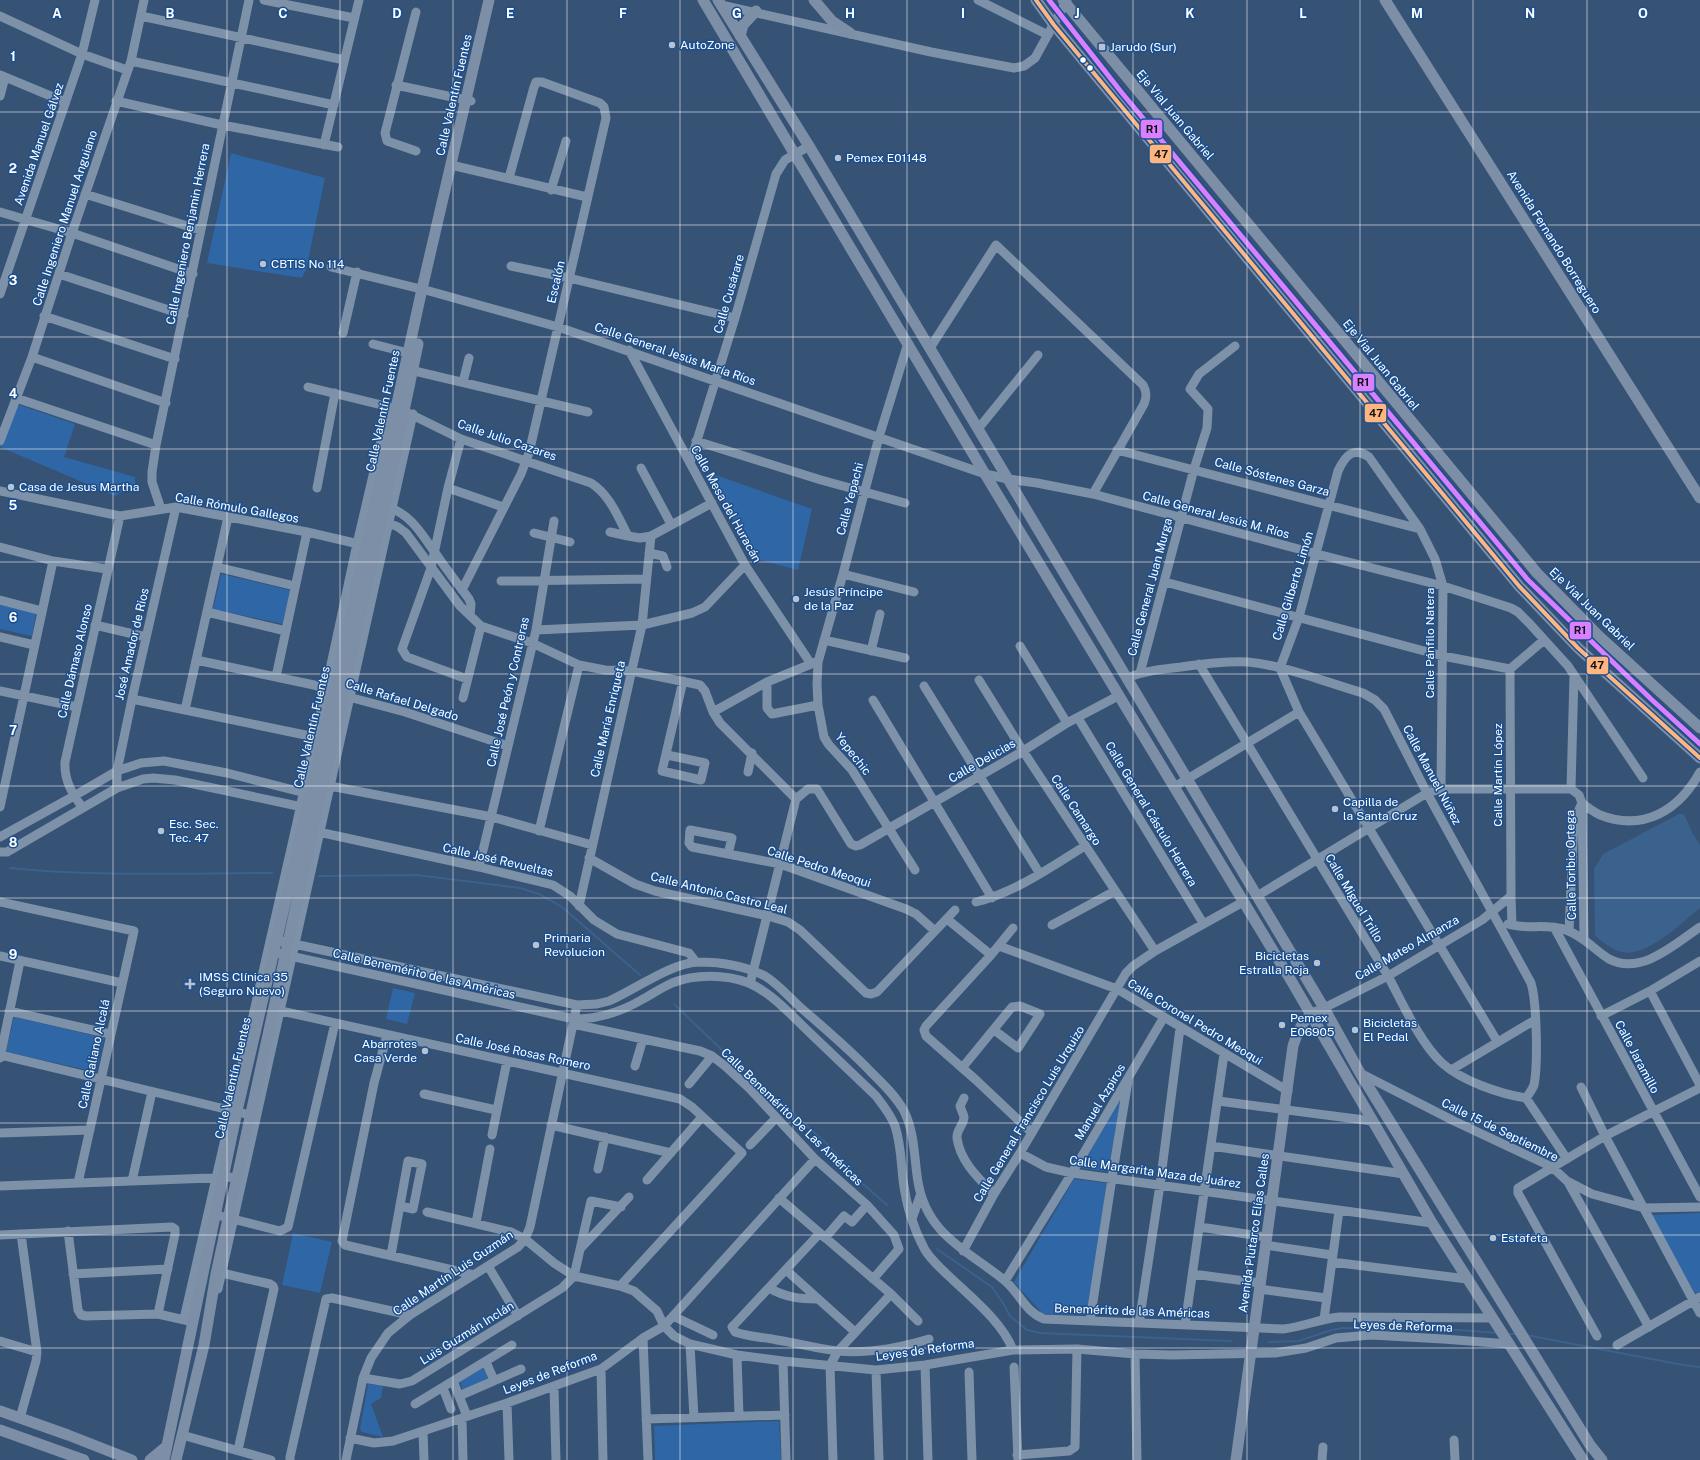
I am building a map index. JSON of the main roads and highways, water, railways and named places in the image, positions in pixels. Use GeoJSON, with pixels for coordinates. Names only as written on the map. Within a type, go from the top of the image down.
{"type":"FeatureCollection","features":[{"type":"Feature","properties":{"kind":"main road","name":"Calle Valentín Fuentes"},"geometry":{"type":"LineString","coordinates":[[469,100],[489,0]]}},
{"type":"Feature","properties":{"kind":"main road","name":"Calle Valentín Fuentes"},"geometry":{"type":"LineString","coordinates":[[176,1460],[197,1373],[210,1304],[231,1219],[237,1177],[260,1066],[280,954],[308,830],[308,809],[311,795],[338,693],[366,546],[381,520],[425,290],[494,0]]}},
{"type":"Feature","properties":{"kind":"main road"},"geometry":{"type":"LineString","coordinates":[[701,0],[719,2],[809,146],[1188,779],[1324,1008],[1360,1073],[1590,1445],[1602,1460]]}},
{"type":"Feature","properties":{"kind":"main road"},"geometry":{"type":"LineString","coordinates":[[701,0],[1243,902],[1432,1223],[1583,1460]]}},
{"type":"Feature","properties":{"kind":"main road"},"geometry":{"type":"LineString","coordinates":[[814,0],[832,21],[850,33]]}},
{"type":"Feature","properties":{"kind":"main road"},"geometry":{"type":"LineString","coordinates":[[1036,0],[1054,25],[1519,586],[1578,648],[1700,758]]}},
{"type":"Feature","properties":{"kind":"main road","name":"Avenida Fernando Borreguero"},"geometry":{"type":"LineString","coordinates":[[1385,0],[1700,498]]}},
{"type":"Feature","properties":{"kind":"main road","name":"Eje Vial Juan Gabriel"},"geometry":{"type":"LineString","coordinates":[[1065,1],[1537,573],[1600,637],[1700,728]]}},
{"type":"Feature","properties":{"kind":"main road"},"geometry":{"type":"LineString","coordinates":[[740,36],[743,25],[756,11]]}},
{"type":"Feature","properties":{"kind":"main road","name":"Calle Valentín Fuentes"},"geometry":{"type":"LineString","coordinates":[[409,369],[408,353],[425,290]]}},
{"type":"Feature","properties":{"kind":"main road","name":"Calle Valentín Fuentes"},"geometry":{"type":"LineString","coordinates":[[164,1460],[182,1370],[188,1320],[234,1111],[280,954]]}},
{"type":"Feature","properties":{"kind":"main road","name":"Calle Mateo Almanza"},"geometry":{"type":"LineString","coordinates":[[1311,1016],[1324,1008]]}},
{"type":"Feature","properties":{"kind":"main road","name":"Avenida Plutarco Elías Calles"},"geometry":{"type":"LineString","coordinates":[[1236,1460],[1278,1156],[1296,1038],[1300,1028],[1311,1016]]}},
{"type":"Feature","properties":{"kind":"main road"},"geometry":{"type":"LineString","coordinates":[[260,1066],[271,1055]]}},
{"type":"Feature","properties":{"kind":"main road"},"geometry":{"type":"LineString","coordinates":[[182,1370],[197,1373]]}},
{"type":"Feature","properties":{"kind":"main road"},"geometry":{"type":"LineString","coordinates":[[0,1411],[132,1460]]}},
{"type":"Feature","properties":{"kind":"main road"},"geometry":{"type":"LineString","coordinates":[[0,1430],[84,1460]]}},
{"type":"Feature","properties":{"kind":"main road"},"geometry":{"type":"LineString","coordinates":[[60,1451],[62,1442],[66,1438],[90,1446],[103,1448]]}},
{"type":"Feature","properties":{"kind":"main road"},"geometry":{"type":"LineString","coordinates":[[181,1439],[184,1460]]}},
{"type":"Feature","properties":{"kind":"main road"},"geometry":{"type":"LineString","coordinates":[[1574,1448],[1590,1445]]}},
{"type":"Feature","properties":{"kind":"main road"},"geometry":{"type":"LineString","coordinates":[[150,1460],[167,1446]]}},
{"type":"Feature","properties":{"kind":"waterway"},"geometry":{"type":"LineString","coordinates":[[10,868],[108,874],[272,873]]}},
{"type":"Feature","properties":{"kind":"waterway"},"geometry":{"type":"LineString","coordinates":[[319,876],[417,875],[520,888],[539,894],[562,907],[640,975]]}},
{"type":"Feature","properties":{"kind":"waterway"},"geometry":{"type":"LineString","coordinates":[[674,1004],[723,1051],[826,1143],[862,1183],[887,1205]]}},
{"type":"Feature","properties":{"kind":"waterway"},"geometry":{"type":"LineString","coordinates":[[937,1249],[992,1287],[1010,1316],[1027,1330],[1040,1333],[1231,1341]]}},
{"type":"Feature","properties":{"kind":"waterway"},"geometry":{"type":"LineString","coordinates":[[1269,1342],[1298,1341],[1342,1328],[1459,1330],[1498,1333]]}},
{"type":"Feature","properties":{"kind":"waterway"},"geometry":{"type":"LineString","coordinates":[[1506,1334],[1516,1334]]}},
{"type":"Feature","properties":{"kind":"waterway"},"geometry":{"type":"LineString","coordinates":[[1526,1335],[1700,1367]]}},
{"type":"Feature","properties":{"kind":"place","name":"AutoZone"},"geometry":{"type":"Point","coordinates":[672,45]}},
{"type":"Feature","properties":{"kind":"place","name":"Jarudo (Sur)"},"geometry":{"type":"Point","coordinates":[1102,47]}},
{"type":"Feature","properties":{"kind":"place","name":"Pemex E01148"},"geometry":{"type":"Point","coordinates":[838,158]}},
{"type":"Feature","properties":{"kind":"place","name":"CBTIS No 114"},"geometry":{"type":"Point","coordinates":[263,264]}},
{"type":"Feature","properties":{"kind":"place","name":"Casa de Jesus Martha"},"geometry":{"type":"Point","coordinates":[11,487]}},
{"type":"Feature","properties":{"kind":"place","name":"Jesús Príncipe de la Paz"},"geometry":{"type":"Point","coordinates":[796,599]}},
{"type":"Feature","properties":{"kind":"place","name":"Capilla de la Santa Cruz"},"geometry":{"type":"Point","coordinates":[1335,809]}},
{"type":"Feature","properties":{"kind":"place","name":"Esc. Sec. Tec. 47"},"geometry":{"type":"Point","coordinates":[161,831]}},
{"type":"Feature","properties":{"kind":"place","name":"Primaria Revolucion"},"geometry":{"type":"Point","coordinates":[536,945]}},
{"type":"Feature","properties":{"kind":"place","name":"Bicicletas Estralla Roja"},"geometry":{"type":"Point","coordinates":[1317,963]}},
{"type":"Feature","properties":{"kind":"place","name":"IMSS Clínica 35 (Seguro Nuevo)"},"geometry":{"type":"Point","coordinates":[190,984]}},
{"type":"Feature","properties":{"kind":"place","name":"Pemex E06905"},"geometry":{"type":"Point","coordinates":[1282,1025]}},
{"type":"Feature","properties":{"kind":"place","name":"Bicicletas El Pedal"},"geometry":{"type":"Point","coordinates":[1355,1030]}},
{"type":"Feature","properties":{"kind":"place","name":"Abarrotes Casa Verde"},"geometry":{"type":"Point","coordinates":[425,1051]}},
{"type":"Feature","properties":{"kind":"place","name":"Estafeta"},"geometry":{"type":"Point","coordinates":[1493,1238]}}]}
